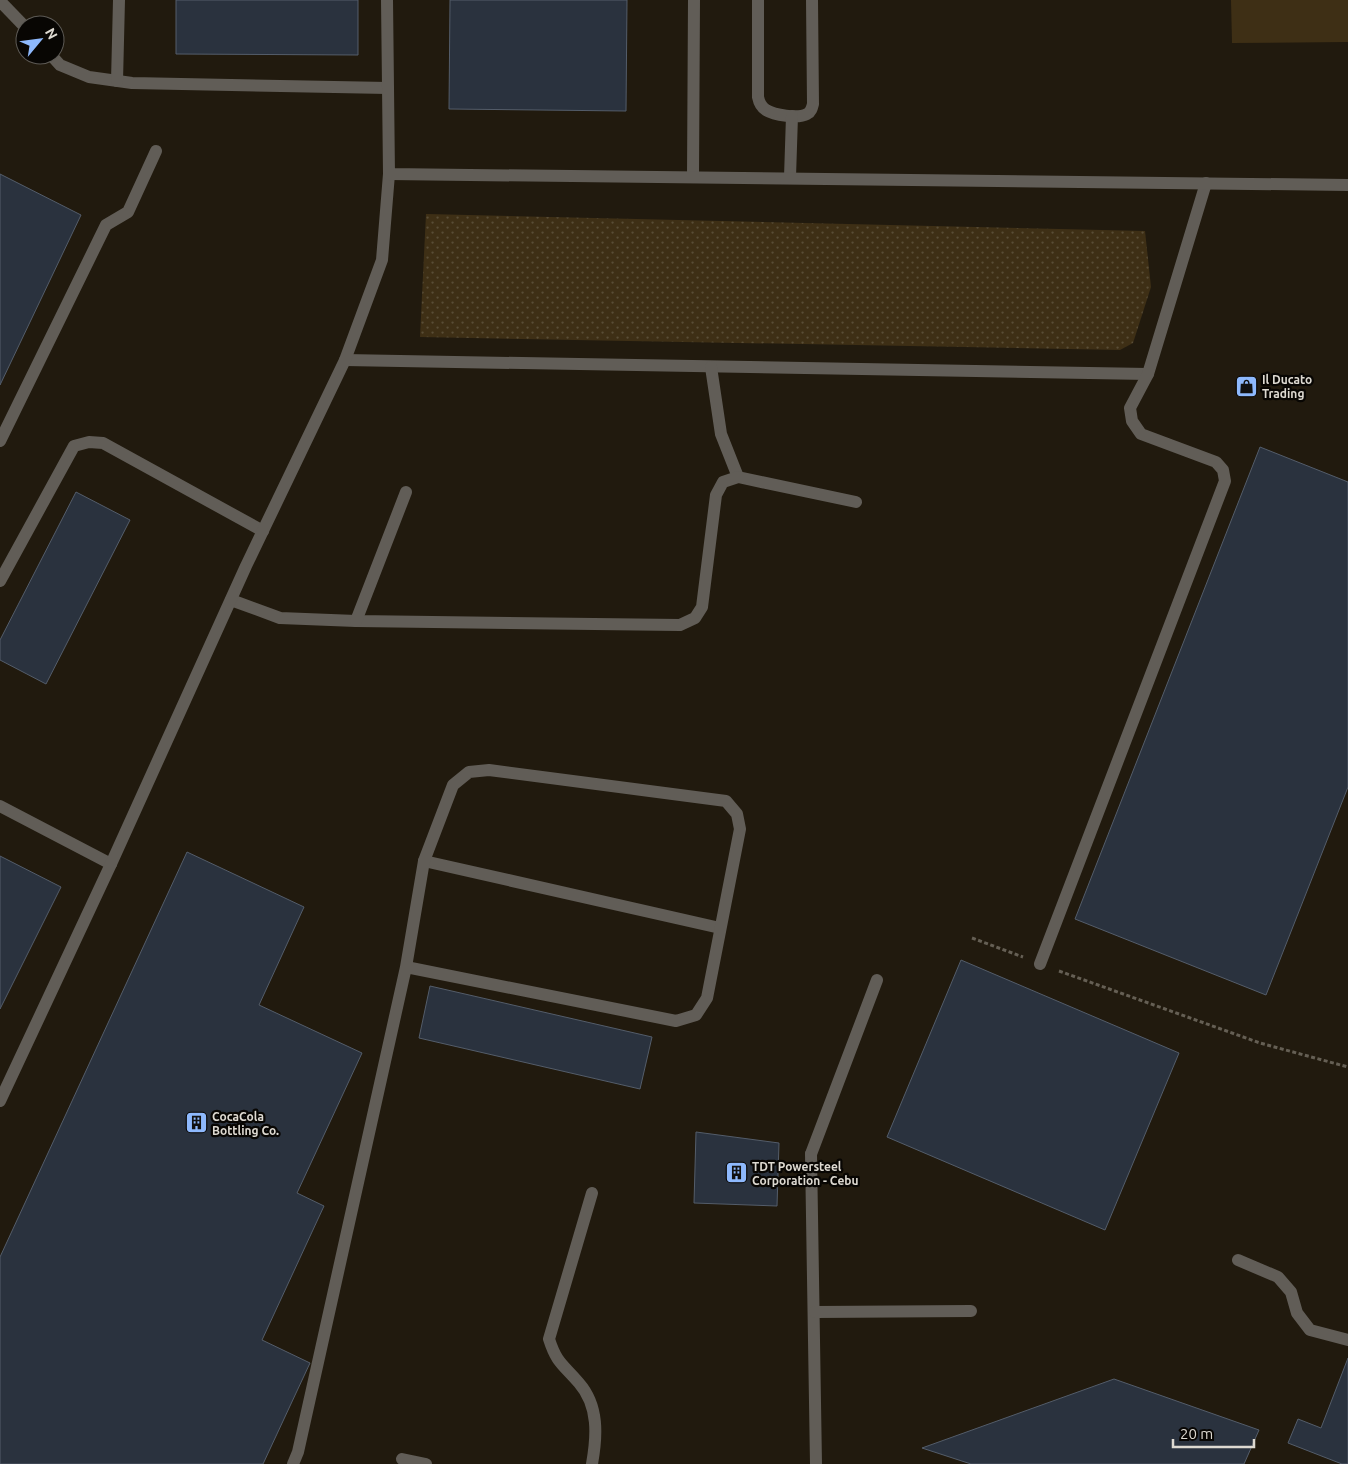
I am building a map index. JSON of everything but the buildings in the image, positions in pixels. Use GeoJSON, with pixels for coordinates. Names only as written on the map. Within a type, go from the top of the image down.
{"type":"FeatureCollection","features":[{"type":"Feature","properties":{"kind":"street"},"geometry":{"type":"LineString","coordinates":[[0,0],[15,17]]}},
{"type":"Feature","properties":{"kind":"street"},"geometry":{"type":"LineString","coordinates":[[117,81],[119,0]]}},
{"type":"Feature","properties":{"kind":"street"},"geometry":{"type":"LineString","coordinates":[[0,1101],[111,864],[230,600],[345,360],[382,260],[389,174],[387,0]]}},
{"type":"Feature","properties":{"kind":"street"},"geometry":{"type":"LineString","coordinates":[[693,176],[694,0]]}},
{"type":"Feature","properties":{"kind":"street"},"geometry":{"type":"LineString","coordinates":[[758,0],[758,97],[760,105],[767,111],[792,116],[805,115],[810,111],[813,104],[812,0]]}},
{"type":"Feature","properties":{"kind":"street"},"geometry":{"type":"LineString","coordinates":[[60,65],[89,77],[117,81],[388,88]]}},
{"type":"Feature","properties":{"kind":"street"},"geometry":{"type":"LineString","coordinates":[[790,177],[792,116]]}},
{"type":"Feature","properties":{"kind":"street"},"geometry":{"type":"LineString","coordinates":[[0,441],[106,225],[128,212],[156,151]]}},
{"type":"Feature","properties":{"kind":"street"},"geometry":{"type":"LineString","coordinates":[[389,174],[790,177],[1348,185]]}},
{"type":"Feature","properties":{"kind":"street"},"geometry":{"type":"LineString","coordinates":[[1040,964],[1225,482],[1223,470],[1216,462],[1141,434],[1132,421],[1130,408],[1148,374],[1206,183]]}},
{"type":"Feature","properties":{"kind":"street"},"geometry":{"type":"LineString","coordinates":[[345,360],[1148,374]]}},
{"type":"Feature","properties":{"kind":"street"},"geometry":{"type":"LineString","coordinates":[[711,367],[721,434],[738,477]]}},
{"type":"Feature","properties":{"kind":"street"},"geometry":{"type":"LineString","coordinates":[[0,580],[74,446],[89,442],[103,443],[263,531]]}},
{"type":"Feature","properties":{"kind":"street"},"geometry":{"type":"LineString","coordinates":[[230,600],[280,618],[356,621],[680,625],[694,618],[702,607],[716,494],[723,482],[738,477],[856,502]]}},
{"type":"Feature","properties":{"kind":"street"},"geometry":{"type":"LineString","coordinates":[[356,621],[406,492]]}},
{"type":"Feature","properties":{"kind":"street"},"geometry":{"type":"LineString","coordinates":[[293,1464],[298,1452],[406,967],[424,861],[453,785],[469,772],[489,770],[726,801],[736,814],[740,829],[707,998],[696,1015],[676,1021],[406,967]]}},
{"type":"Feature","properties":{"kind":"street"},"geometry":{"type":"LineString","coordinates":[[0,806],[111,864]]}},
{"type":"Feature","properties":{"kind":"street"},"geometry":{"type":"LineString","coordinates":[[424,861],[720,928]]}},
{"type":"Feature","properties":{"kind":"street"},"geometry":{"type":"LineString","coordinates":[[816,1464],[811,1154],[877,980]]}},
{"type":"Feature","properties":{"kind":"street"},"geometry":{"type":"LineString","coordinates":[[592,1193],[549,1339],[555,1358],[580,1384],[593,1407],[596,1437],[592,1464]]}},
{"type":"Feature","properties":{"kind":"street"},"geometry":{"type":"LineString","coordinates":[[1238,1260],[1278,1276],[1292,1292],[1297,1313],[1310,1330],[1348,1340]]}},
{"type":"Feature","properties":{"kind":"street"},"geometry":{"type":"LineString","coordinates":[[815,1312],[971,1311]]}},
{"type":"Feature","properties":{"kind":"street"},"geometry":{"type":"LineString","coordinates":[[402,1459],[426,1464]]}},
{"type":"Feature","properties":{"kind":"path"},"geometry":{"type":"LineString","coordinates":[[972,938],[1260,1043],[1348,1066]]}},
{"type":"Feature","properties":{"kind":"shaded area"},"geometry":{"type":"Polygon","coordinates":[[[1231,0],[1348,0],[1348,42],[1232,43],[1231,0]]]}},
{"type":"Feature","properties":{"kind":"shaded area"},"geometry":{"type":"Polygon","coordinates":[[[426,214],[1145,231],[1151,287],[1133,343],[1120,350],[420,337],[426,214]]]}},
{"type":"Feature","properties":{"kind":"place","name":"Il Ducato Trading"},"geometry":{"type":"Point","coordinates":[1246,386]}},
{"type":"Feature","properties":{"kind":"place","name":"CocaCola Bottling Co."},"geometry":{"type":"Point","coordinates":[196,1123]}},
{"type":"Feature","properties":{"kind":"place","name":"TDT Powersteel Corporation - Cebu"},"geometry":{"type":"Point","coordinates":[736,1173]}}]}
